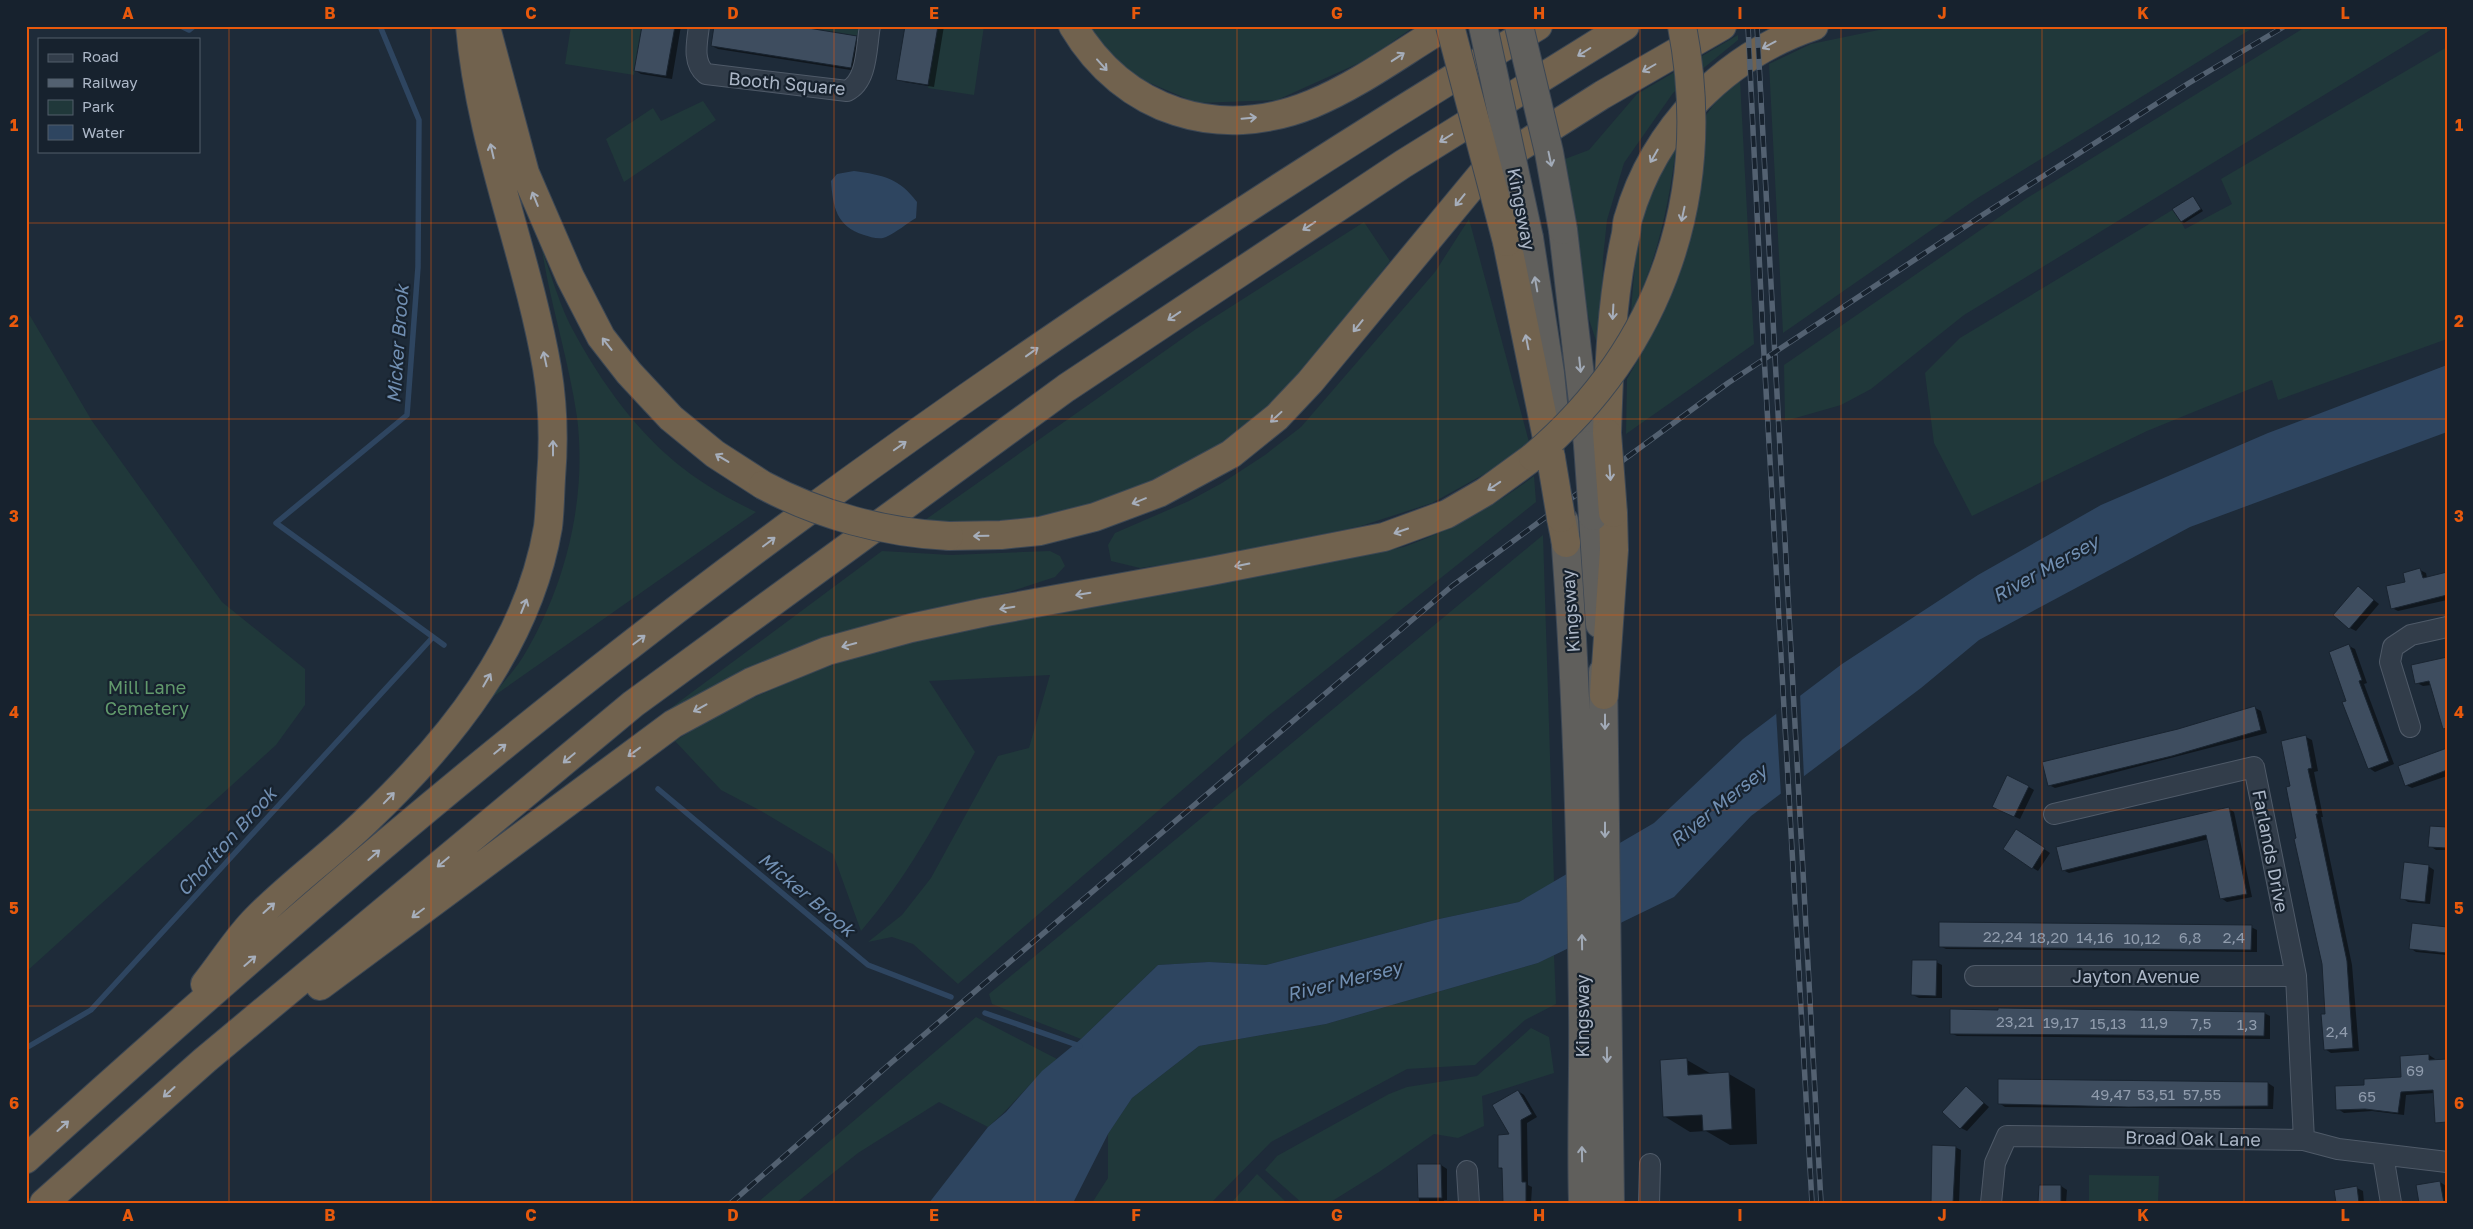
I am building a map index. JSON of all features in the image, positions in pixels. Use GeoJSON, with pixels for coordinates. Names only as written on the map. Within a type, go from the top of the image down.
{"type":"FeatureCollection","features":[{"type":"Feature","properties":{"kind":"highway"},"geometry":{"type":"LineString","coordinates":[[172,1027],[254,920],[366,821],[439,746],[469,708],[504,651],[529,594],[541,556],[548,526],[553,449],[548,371],[529,285],[507,212],[487,130],[470,26]]}},
{"type":"Feature","properties":{"kind":"highway"},"geometry":{"type":"LineString","coordinates":[[486,26],[516,145],[525,173],[570,276],[601,337],[629,373],[671,418],[715,454],[763,485],[786,497],[893,531],[949,536],[1001,535],[1040,531],[1096,517],[1159,493],[1231,454],[1277,416],[1310,382],[1487,168],[1602,95],[1722,26]]}},
{"type":"Feature","properties":{"kind":"highway"},"geometry":{"type":"LineString","coordinates":[[1073,26],[1088,48],[1110,74],[1144,98],[1176,111],[1225,120],[1270,116],[1311,104],[1360,81],[1446,26]]}},
{"type":"Feature","properties":{"kind":"highway"},"geometry":{"type":"LineString","coordinates":[[1450,26],[1518,240]]}},
{"type":"Feature","properties":{"kind":"highway","name":"Kingsway"},"geometry":{"type":"LineString","coordinates":[[1483,26],[1555,456],[1564,527],[1591,782],[1594,1007],[1610,1203]]}},
{"type":"Feature","properties":{"kind":"highway","name":"Kingsway"},"geometry":{"type":"LineString","coordinates":[[1520,26],[1549,152],[1563,230],[1598,439],[1603,514],[1614,550],[1604,695],[1591,782]]}},
{"type":"Feature","properties":{"kind":"highway"},"geometry":{"type":"LineString","coordinates":[[26,1158],[172,1027],[462,780],[600,669],[832,494],[1041,346],[1182,250],[1378,123],[1538,26]]}},
{"type":"Feature","properties":{"kind":"highway"},"geometry":{"type":"LineString","coordinates":[[44,1203],[205,1060],[633,704],[1066,388],[1403,164],[1625,26]]}},
{"type":"Feature","properties":{"kind":"highway"},"geometry":{"type":"LineString","coordinates":[[205,1060],[330,980],[484,862],[673,724],[751,682],[827,651],[911,628],[986,612],[1350,545],[1384,537],[1447,514],[1500,482],[1559,435],[1602,387],[1642,324],[1673,253],[1689,181],[1690,103],[1682,26]]}},
{"type":"Feature","properties":{"kind":"highway"},"geometry":{"type":"LineString","coordinates":[[1598,439],[1608,391],[1614,302],[1620,255],[1627,221],[1652,159],[1682,115],[1703,92],[1768,45],[1814,26]]}},
{"type":"Feature","properties":{"kind":"highway","name":"Kingsway"},"geometry":{"type":"LineString","coordinates":[[1583,1203],[1594,1007]]}},
{"type":"Feature","properties":{"kind":"street","name":"Booth Square"},"geometry":{"type":"LineString","coordinates":[[699,26],[698,66],[706,74],[847,91],[854,88],[861,78],[870,26]]}},
{"type":"Feature","properties":{"kind":"street"},"geometry":{"type":"LineString","coordinates":[[2410,727],[2390,662],[2392,647],[2411,635],[2447,627]]}},
{"type":"Feature","properties":{"kind":"street","name":"Farlands Drive"},"geometry":{"type":"LineString","coordinates":[[2054,814],[2254,767],[2296,976],[2304,1140]]}},
{"type":"Feature","properties":{"kind":"street","name":"Jayton Avenue"},"geometry":{"type":"LineString","coordinates":[[1975,976],[2296,976]]}},
{"type":"Feature","properties":{"kind":"street","name":"Broad Oak Lane"},"geometry":{"type":"LineString","coordinates":[[1991,1203],[1995,1163],[2007,1136],[2304,1140],[2338,1149],[2447,1162]]}},
{"type":"Feature","properties":{"kind":"street"},"geometry":{"type":"LineString","coordinates":[[2383,1155],[2391,1203]]}},
{"type":"Feature","properties":{"kind":"street"},"geometry":{"type":"LineString","coordinates":[[1649,1203],[1650,1164]]}},
{"type":"Feature","properties":{"kind":"street"},"geometry":{"type":"LineString","coordinates":[[1467,1171],[1469,1203]]}},
{"type":"Feature","properties":{"kind":"green space"},"geometry":{"type":"Polygon","coordinates":[[[571,26],[642,26],[634,75],[565,64],[571,26]]]}},
{"type":"Feature","properties":{"kind":"green space"},"geometry":{"type":"Polygon","coordinates":[[[795,26],[859,26],[857,36],[795,26]]]}},
{"type":"Feature","properties":{"kind":"green space"},"geometry":{"type":"Polygon","coordinates":[[[938,26],[984,26],[974,95],[928,88],[938,26]]]}},
{"type":"Feature","properties":{"kind":"green space"},"geometry":{"type":"Polygon","coordinates":[[[1086,26],[1415,26],[1368,59],[1277,100],[1197,103],[1124,72],[1086,26]]]}},
{"type":"Feature","properties":{"kind":"green space"},"geometry":{"type":"Polygon","coordinates":[[[1898,26],[2256,26],[1976,199],[1783,333],[1769,64],[1811,44],[1898,26]]]}},
{"type":"Feature","properties":{"kind":"green space"},"geometry":{"type":"Polygon","coordinates":[[[2307,26],[2437,26],[1964,315],[1871,389],[1841,405],[1785,421],[1784,365],[2027,198],[2307,26]]]}},
{"type":"Feature","properties":{"kind":"green space"},"geometry":{"type":"Polygon","coordinates":[[[1738,35],[1738,40],[1673,93],[1624,163],[1607,220],[1603,258],[1601,356],[1587,313],[1565,159],[1589,150],[1637,94],[1738,35]]]}},
{"type":"Feature","properties":{"kind":"green space"},"geometry":{"type":"Polygon","coordinates":[[[2447,47],[2447,339],[2278,400],[2272,380],[2147,431],[1972,516],[1934,443],[1925,373],[1960,338],[2174,209],[2185,229],[2232,204],[2221,179],[2447,47]]]}},
{"type":"Feature","properties":{"kind":"green space"},"geometry":{"type":"Polygon","coordinates":[[[1740,80],[1754,344],[1626,434],[1627,379],[1660,321],[1684,261],[1696,214],[1702,181],[1706,115],[1721,95],[1740,80]]]}},
{"type":"Feature","properties":{"kind":"green space"},"geometry":{"type":"Polygon","coordinates":[[[703,101],[716,120],[624,182],[606,139],[653,108],[661,121],[703,101]]]}},
{"type":"Feature","properties":{"kind":"green space"},"geometry":{"type":"Polygon","coordinates":[[[1676,147],[1670,191],[1661,233],[1648,274],[1631,314],[1641,227],[1658,177],[1676,147]]]}},
{"type":"Feature","properties":{"kind":"green space"},"geometry":{"type":"Polygon","coordinates":[[[1469,219],[1529,442],[1499,466],[1432,503],[1361,526],[1205,559],[1140,568],[1111,561],[1108,545],[1115,533],[1189,501],[1222,483],[1265,455],[1301,427],[1435,272],[1469,219]]]}},
{"type":"Feature","properties":{"kind":"green space"},"geometry":{"type":"Polygon","coordinates":[[[1364,222],[1390,261],[1306,368],[1274,400],[1231,437],[1207,453],[1158,480],[1105,501],[1078,509],[1024,521],[967,523],[925,520],[1196,329],[1364,222]]]}},
{"type":"Feature","properties":{"kind":"green space"},"geometry":{"type":"Polygon","coordinates":[[[542,250],[569,322],[596,370],[622,406],[651,440],[684,469],[737,503],[756,512],[491,698],[527,650],[541,623],[563,567],[576,507],[579,477],[577,417],[542,250]]]}},
{"type":"Feature","properties":{"kind":"green space","name":"Mill Lane Cemetery"},"geometry":{"type":"Polygon","coordinates":[[[26,309],[92,421],[222,602],[305,669],[305,705],[276,745],[26,972],[26,309]]]}},
{"type":"Feature","properties":{"kind":"green space"},"geometry":{"type":"Polygon","coordinates":[[[1534,476],[1536,502],[1269,715],[958,984],[913,944],[892,937],[868,942],[902,915],[931,878],[998,756],[1029,748],[1050,675],[929,681],[975,752],[909,867],[861,931],[833,854],[761,811],[721,790],[675,741],[732,708],[792,681],[853,658],[916,638],[1404,547],[1439,533],[1472,516],[1503,498],[1534,476]]]}},
{"type":"Feature","properties":{"kind":"green space"},"geometry":{"type":"Polygon","coordinates":[[[1543,535],[1554,882],[1519,902],[1439,919],[1266,965],[1209,962],[1158,965],[1081,1039],[992,1004],[989,994],[1543,535]]]}},
{"type":"Feature","properties":{"kind":"green space"},"geometry":{"type":"Polygon","coordinates":[[[882,551],[951,555],[1050,551],[1060,556],[1065,566],[1055,577],[1009,592],[902,615],[842,636],[766,664],[668,710],[882,551]]]}},
{"type":"Feature","properties":{"kind":"green space"},"geometry":{"type":"Polygon","coordinates":[[[1554,955],[1556,1004],[1525,1020],[1475,1065],[1407,1069],[1271,1142],[1211,1203],[1092,1203],[1108,1178],[1108,1134],[1132,1098],[1199,1046],[1326,1024],[1538,963],[1554,955]]]}},
{"type":"Feature","properties":{"kind":"green space"},"geometry":{"type":"Polygon","coordinates":[[[976,1017],[1057,1059],[988,1127],[939,1102],[858,1153],[796,1203],[757,1203],[976,1017]]]}},
{"type":"Feature","properties":{"kind":"green space"},"geometry":{"type":"Polygon","coordinates":[[[1531,1028],[1549,1037],[1554,1073],[1482,1096],[1484,1126],[1458,1138],[1434,1134],[1379,1172],[1329,1203],[1302,1203],[1265,1170],[1277,1156],[1389,1094],[1407,1087],[1477,1076],[1531,1028]]]}},
{"type":"Feature","properties":{"kind":"green space"},"geometry":{"type":"Polygon","coordinates":[[[1257,1174],[1287,1203],[1231,1203],[1257,1174]]]}},
{"type":"Feature","properties":{"kind":"green space"},"geometry":{"type":"Polygon","coordinates":[[[2089,1175],[2159,1176],[2158,1203],[2089,1203],[2089,1175]]]}},
{"type":"Feature","properties":{"kind":"water"},"geometry":{"type":"Polygon","coordinates":[[[854,171],[882,176],[904,188],[917,202],[916,218],[894,233],[881,238],[864,235],[847,226],[842,221],[835,207],[831,181],[837,174],[854,171]]]}},
{"type":"Feature","properties":{"kind":"water","name":"River Mersey"},"geometry":{"type":"Polygon","coordinates":[[[2447,365],[2447,432],[2190,527],[1979,640],[1921,688],[1751,816],[1674,897],[1538,963],[1326,1024],[1199,1046],[1132,1098],[1108,1134],[1073,1203],[929,1203],[988,1127],[1006,1112],[1042,1071],[1081,1039],[1158,965],[1209,962],[1266,965],[1439,919],[1519,902],[1654,823],[1743,739],[1842,664],[1978,575],[2101,505],[2268,433],[2447,365]]]}},
{"type":"Feature","properties":{"kind":"pier"},"geometry":{"type":"Polygon","coordinates":[[[1800,693],[1804,778],[1781,796],[1776,711],[1800,693]]]}},
{"type":"Feature","properties":{"kind":"building"},"geometry":{"type":"Polygon","coordinates":[[[642,26],[675,26],[666,76],[634,71],[642,26]]]}},
{"type":"Feature","properties":{"kind":"building"},"geometry":{"type":"Polygon","coordinates":[[[714,26],[796,26],[857,36],[851,68],[711,46],[714,26]]]}},
{"type":"Feature","properties":{"kind":"building"},"geometry":{"type":"Polygon","coordinates":[[[905,26],[938,26],[928,85],[896,80],[905,26]]]}},
{"type":"Feature","properties":{"kind":"building"},"geometry":{"type":"Polygon","coordinates":[[[2193,196],[2201,209],[2181,222],[2172,209],[2193,196]]]}},
{"type":"Feature","properties":{"kind":"building"},"geometry":{"type":"Polygon","coordinates":[[[2420,568],[2423,578],[2447,572],[2447,595],[2391,609],[2386,586],[2405,582],[2403,573],[2420,568]]]}},
{"type":"Feature","properties":{"kind":"building"},"geometry":{"type":"Polygon","coordinates":[[[2358,586],[2374,600],[2349,629],[2333,615],[2358,586]]]}},
{"type":"Feature","properties":{"kind":"building"},"geometry":{"type":"Polygon","coordinates":[[[2349,644],[2362,680],[2359,681],[2389,761],[2368,769],[2342,702],[2346,701],[2329,652],[2349,644]]]}},
{"type":"Feature","properties":{"kind":"building"},"geometry":{"type":"Polygon","coordinates":[[[2447,657],[2447,728],[2443,729],[2429,681],[2415,684],[2411,665],[2447,657]]]}},
{"type":"Feature","properties":{"kind":"building"},"geometry":{"type":"Polygon","coordinates":[[[2255,706],[2261,730],[2172,756],[2048,786],[2042,762],[2178,729],[2255,706]]]}},
{"type":"Feature","properties":{"kind":"building"},"geometry":{"type":"Polygon","coordinates":[[[2306,735],[2312,768],[2308,769],[2318,814],[2316,814],[2347,961],[2353,1048],[2324,1050],[2321,1014],[2325,1014],[2322,964],[2294,839],[2296,838],[2286,787],[2290,786],[2281,741],[2306,735]]]}},
{"type":"Feature","properties":{"kind":"building"},"geometry":{"type":"Polygon","coordinates":[[[2447,748],[2447,770],[2405,786],[2398,766],[2447,748]]]}},
{"type":"Feature","properties":{"kind":"building"},"geometry":{"type":"Polygon","coordinates":[[[2007,775],[2029,786],[2014,817],[1992,807],[2007,775]]]}},
{"type":"Feature","properties":{"kind":"building"},"geometry":{"type":"Polygon","coordinates":[[[2229,807],[2247,894],[2220,899],[2206,835],[2062,871],[2056,847],[2229,807]]]}},
{"type":"Feature","properties":{"kind":"building"},"geometry":{"type":"Polygon","coordinates":[[[2430,826],[2447,827],[2447,848],[2428,847],[2430,826]]]}},
{"type":"Feature","properties":{"kind":"building"},"geometry":{"type":"Polygon","coordinates":[[[2016,829],[2045,848],[2032,869],[2003,849],[2016,829]]]}},
{"type":"Feature","properties":{"kind":"building"},"geometry":{"type":"Polygon","coordinates":[[[2404,862],[2429,865],[2425,902],[2400,899],[2404,862]]]}},
{"type":"Feature","properties":{"kind":"building"},"geometry":{"type":"Polygon","coordinates":[[[1939,922],[2252,925],[2251,950],[1939,947],[1939,922]]]}},
{"type":"Feature","properties":{"kind":"building"},"geometry":{"type":"Polygon","coordinates":[[[2412,923],[2447,927],[2447,953],[2409,949],[2412,923]]]}},
{"type":"Feature","properties":{"kind":"building"},"geometry":{"type":"Polygon","coordinates":[[[1912,960],[1937,960],[1936,996],[1911,995],[1912,960]]]}},
{"type":"Feature","properties":{"kind":"building"},"geometry":{"type":"Polygon","coordinates":[[[1998,1008],[2265,1012],[2264,1036],[1950,1034],[1950,1009],[1998,1010],[1998,1008]]]}},
{"type":"Feature","properties":{"kind":"building"},"geometry":{"type":"Polygon","coordinates":[[[2429,1054],[2429,1060],[2447,1059],[2447,1122],[2435,1123],[2433,1090],[2401,1092],[2398,1113],[2365,1109],[2336,1110],[2335,1086],[2364,1085],[2364,1079],[2401,1077],[2400,1056],[2429,1054]]]}},
{"type":"Feature","properties":{"kind":"building"},"geometry":{"type":"Polygon","coordinates":[[[1687,1058],[1688,1075],[1729,1072],[1732,1129],[1703,1131],[1702,1115],[1663,1117],[1660,1060],[1687,1058]]]}},
{"type":"Feature","properties":{"kind":"building"},"geometry":{"type":"Polygon","coordinates":[[[1998,1079],[2268,1082],[2268,1106],[2128,1107],[1998,1104],[1998,1079]]]}},
{"type":"Feature","properties":{"kind":"building"},"geometry":{"type":"Polygon","coordinates":[[[1966,1086],[1984,1103],[1960,1129],[1942,1112],[1966,1086]]]}},
{"type":"Feature","properties":{"kind":"building"},"geometry":{"type":"Polygon","coordinates":[[[1518,1090],[1532,1114],[1521,1120],[1522,1182],[1526,1182],[1526,1203],[1503,1203],[1502,1168],[1498,1168],[1498,1135],[1509,1134],[1492,1105],[1518,1090]]]}},
{"type":"Feature","properties":{"kind":"building"},"geometry":{"type":"Polygon","coordinates":[[[1932,1145],[1956,1146],[1953,1203],[1931,1203],[1932,1145]]]}},
{"type":"Feature","properties":{"kind":"building"},"geometry":{"type":"Polygon","coordinates":[[[1417,1164],[1441,1164],[1442,1198],[1418,1198],[1417,1164]]]}},
{"type":"Feature","properties":{"kind":"building"},"geometry":{"type":"Polygon","coordinates":[[[2440,1181],[2444,1203],[2419,1203],[2416,1185],[2440,1181]]]}},
{"type":"Feature","properties":{"kind":"building"},"geometry":{"type":"Polygon","coordinates":[[[2039,1185],[2061,1185],[2061,1203],[2038,1203],[2039,1185]]]}},
{"type":"Feature","properties":{"kind":"building"},"geometry":{"type":"Polygon","coordinates":[[[2357,1186],[2359,1203],[2336,1203],[2334,1190],[2357,1186]]]}},
{"type":"Feature","properties":{"kind":"waterway","name":"Micker Brook"},"geometry":{"type":"LineString","coordinates":[[181,26],[189,30],[194,26]]}},
{"type":"Feature","properties":{"kind":"waterway","name":"Micker Brook"},"geometry":{"type":"LineString","coordinates":[[380,26],[419,120],[418,267],[407,415],[276,523],[444,645]]}},
{"type":"Feature","properties":{"kind":"waterway","name":"Chorlton Brook"},"geometry":{"type":"LineString","coordinates":[[26,1048],[91,1010],[433,637]]}},
{"type":"Feature","properties":{"kind":"waterway","name":"Micker Brook"},"geometry":{"type":"LineString","coordinates":[[658,789],[868,965],[951,997]]}},
{"type":"Feature","properties":{"kind":"waterway","name":"Micker Brook"},"geometry":{"type":"LineString","coordinates":[[985,1013],[1080,1046]]}},
{"type":"Feature","properties":{"kind":"railway"},"geometry":{"type":"LineString","coordinates":[[1748,26],[1763,337],[1812,1203]]}},
{"type":"Feature","properties":{"kind":"railway"},"geometry":{"type":"LineString","coordinates":[[1757,26],[1821,1203]]}},
{"type":"Feature","properties":{"kind":"railway"},"geometry":{"type":"LineString","coordinates":[[731,1203],[892,1062],[1452,586],[1728,383],[1984,214],[2189,83],[2285,26]]}}]}
